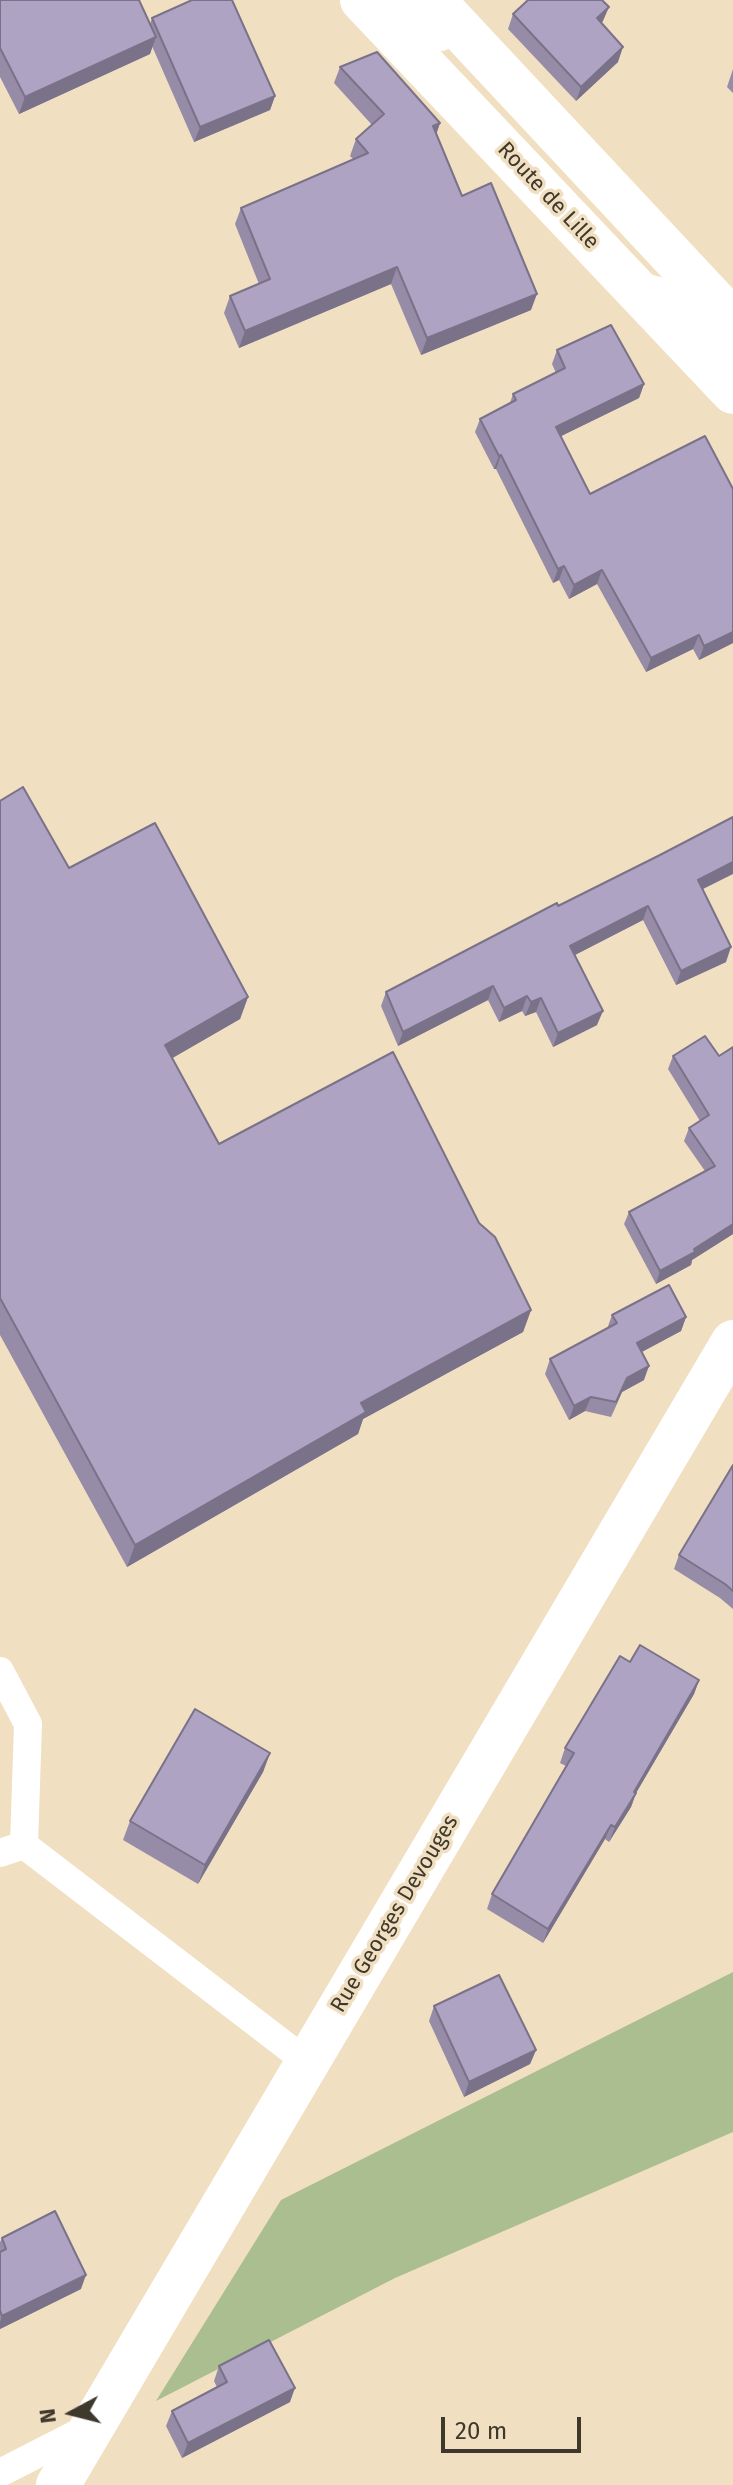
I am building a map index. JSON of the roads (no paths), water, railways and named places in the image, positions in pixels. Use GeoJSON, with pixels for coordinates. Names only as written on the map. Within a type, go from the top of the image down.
{"type":"FeatureCollection","features":[{"type":"Feature","properties":{"kind":"street","name":"Route de Lille"},"geometry":{"type":"LineString","coordinates":[[362,0],[733,392]]}},
{"type":"Feature","properties":{"kind":"street"},"geometry":{"type":"LineString","coordinates":[[433,0],[733,321]]}},
{"type":"Feature","properties":{"kind":"street","name":"Rue Georges Devouges"},"geometry":{"type":"LineString","coordinates":[[58,2485],[733,1342]]}},
{"type":"Feature","properties":{"kind":"lane"},"geometry":{"type":"LineString","coordinates":[[405,0],[534,133],[585,162]]}},
{"type":"Feature","properties":{"kind":"lane"},"geometry":{"type":"LineString","coordinates":[[632,284],[682,297],[733,352]]}},
{"type":"Feature","properties":{"kind":"lane"},"geometry":{"type":"LineString","coordinates":[[0,1671],[28,1724],[12,1849],[307,2062]]}},
{"type":"Feature","properties":{"kind":"lane"},"geometry":{"type":"LineString","coordinates":[[0,2473],[94,2425]]}}]}
